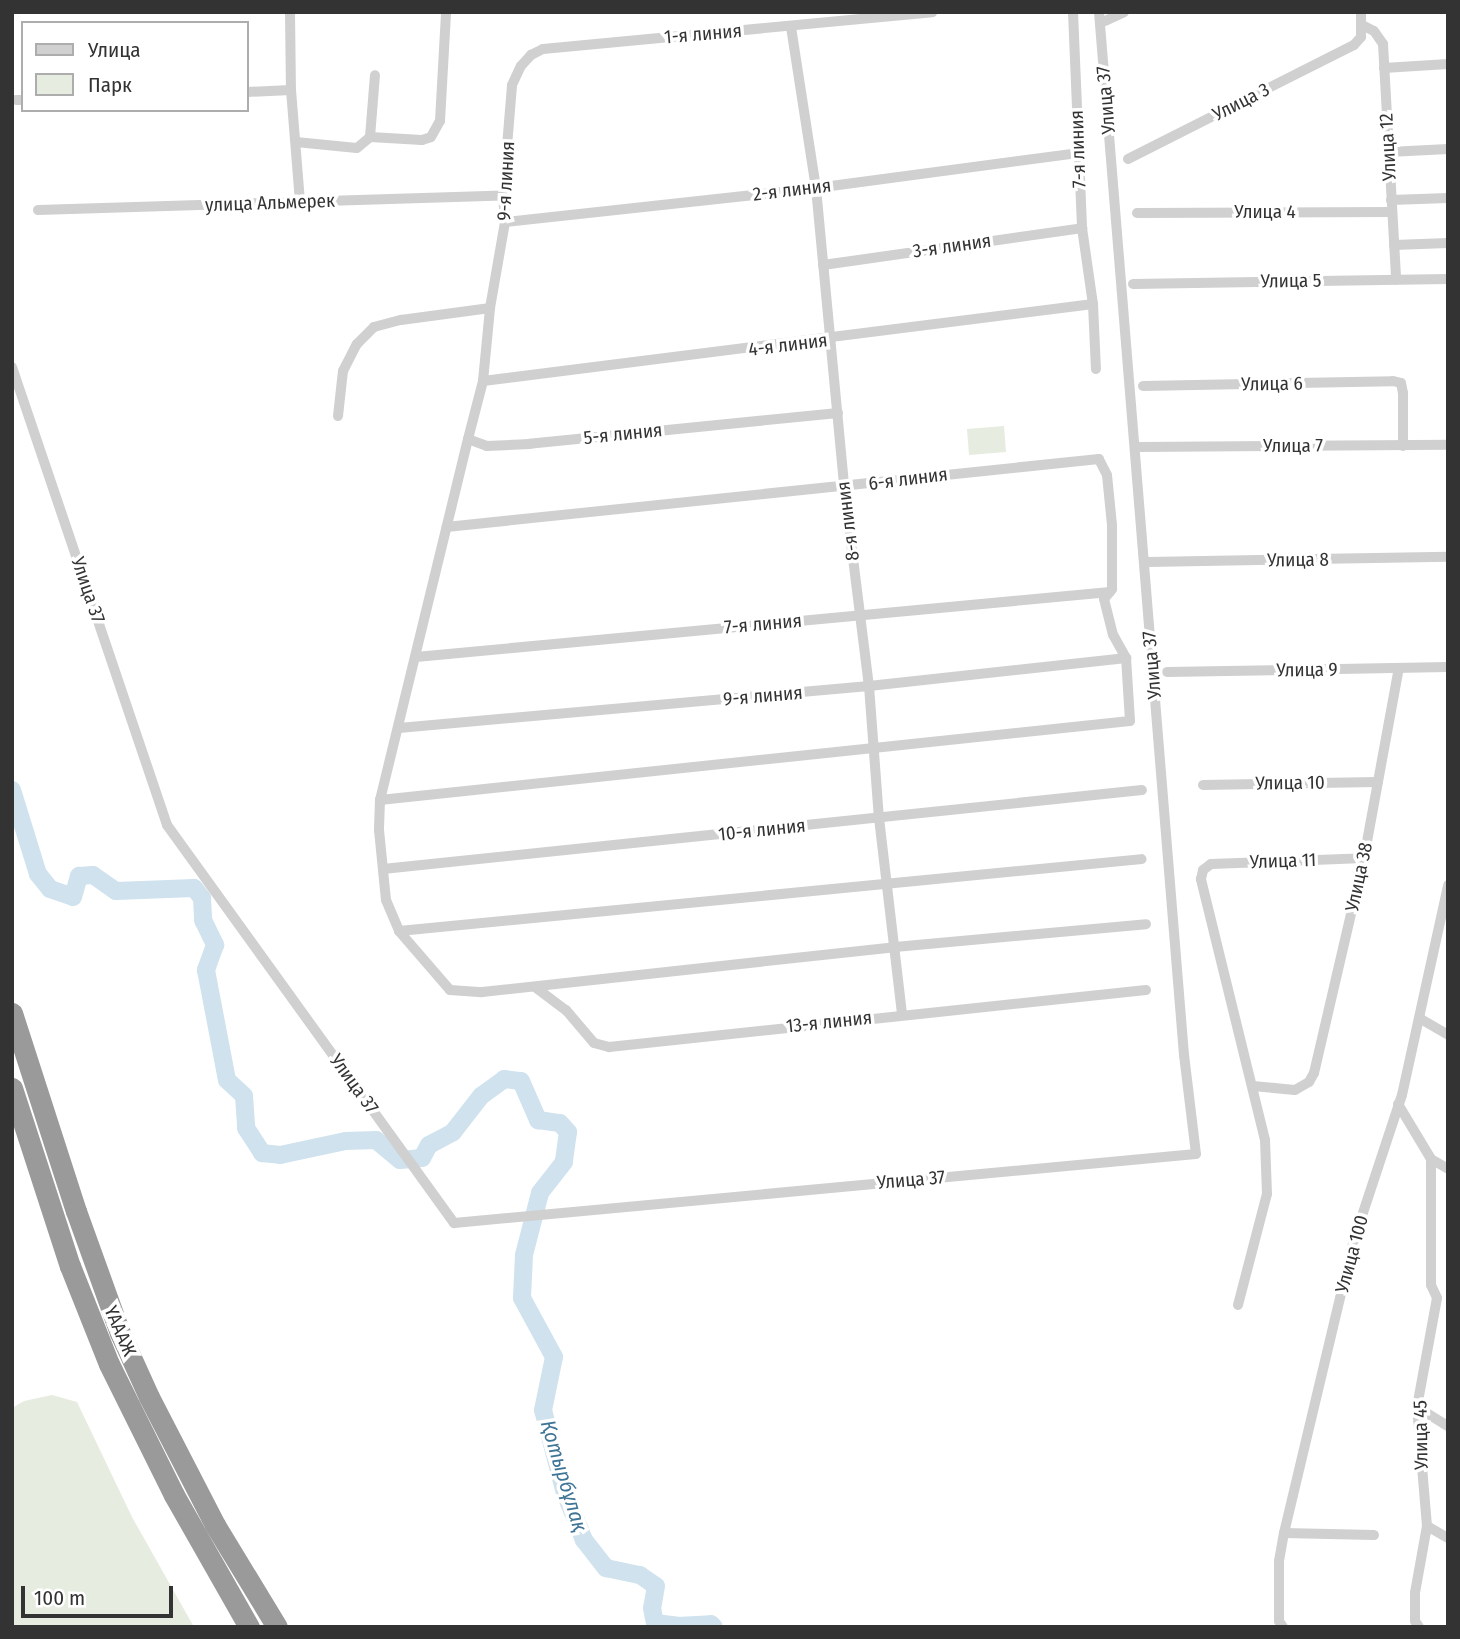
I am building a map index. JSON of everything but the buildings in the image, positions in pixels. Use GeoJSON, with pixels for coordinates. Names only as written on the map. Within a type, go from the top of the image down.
{"type":"FeatureCollection","features":[{"type":"Feature","properties":{"kind":"highway","name":"ҮАААЖ"},"geometry":{"type":"LineString","coordinates":[[12,1013],[76,1211],[120,1333],[149,1398],[215,1525],[277,1627]]}},
{"type":"Feature","properties":{"kind":"highway","name":"ҮАААЖ"},"geometry":{"type":"LineString","coordinates":[[12,1088],[70,1266],[115,1376],[174,1495],[249,1627]]}},
{"type":"Feature","properties":{"kind":"street"},"geometry":{"type":"LineString","coordinates":[[290,12],[291,90],[300,202]]}},
{"type":"Feature","properties":{"kind":"street"},"geometry":{"type":"LineString","coordinates":[[370,136],[422,140],[437,130],[446,12]]}},
{"type":"Feature","properties":{"kind":"street","name":"1-я линия"},"geometry":{"type":"LineString","coordinates":[[521,66],[531,55],[543,49],[932,12]]}},
{"type":"Feature","properties":{"kind":"street","name":"7-я линия"},"geometry":{"type":"LineString","coordinates":[[1073,12],[1082,228],[1093,304],[1096,369]]}},
{"type":"Feature","properties":{"kind":"street"},"geometry":{"type":"LineString","coordinates":[[1102,17],[1124,12]]}},
{"type":"Feature","properties":{"kind":"street"},"geometry":{"type":"LineString","coordinates":[[1361,12],[1362,25]]}},
{"type":"Feature","properties":{"kind":"street","name":"Улица 37"},"geometry":{"type":"LineString","coordinates":[[12,367],[167,825],[454,1223],[1196,1154],[1183,1041],[1102,17]]}},
{"type":"Feature","properties":{"kind":"street","name":"Улица 3"},"geometry":{"type":"LineString","coordinates":[[1128,159],[1354,45],[1361,37],[1362,25]]}},
{"type":"Feature","properties":{"kind":"street","name":"Улица 12"},"geometry":{"type":"LineString","coordinates":[[1362,25],[1374,31],[1381,40],[1396,280]]}},
{"type":"Feature","properties":{"kind":"street","name":"8-я линия"},"geometry":{"type":"LineString","coordinates":[[791,27],[816,188],[844,486],[869,686],[879,818],[902,1015]]}},
{"type":"Feature","properties":{"kind":"street"},"geometry":{"type":"LineString","coordinates":[[1384,68],[1448,64]]}},
{"type":"Feature","properties":{"kind":"street","name":"9-я линия"},"geometry":{"type":"LineString","coordinates":[[483,381],[490,307],[505,222],[503,195],[512,85],[521,66]]}},
{"type":"Feature","properties":{"kind":"street"},"geometry":{"type":"LineString","coordinates":[[296,142],[358,148],[370,136],[375,75]]}},
{"type":"Feature","properties":{"kind":"street"},"geometry":{"type":"LineString","coordinates":[[248,92],[291,90]]}},
{"type":"Feature","properties":{"kind":"street"},"geometry":{"type":"LineString","coordinates":[[1389,152],[1448,149]]}},
{"type":"Feature","properties":{"kind":"street","name":"2-я линия"},"geometry":{"type":"LineString","coordinates":[[505,222],[816,188],[1078,153]]}},
{"type":"Feature","properties":{"kind":"street","name":"улица Альмерек"},"geometry":{"type":"LineString","coordinates":[[38,210],[503,195]]}},
{"type":"Feature","properties":{"kind":"street","name":"Улица 4"},"geometry":{"type":"LineString","coordinates":[[1138,213],[1392,206],[1448,198]]}},
{"type":"Feature","properties":{"kind":"street","name":"3-я линия"},"geometry":{"type":"LineString","coordinates":[[823,265],[1082,228]]}},
{"type":"Feature","properties":{"kind":"street"},"geometry":{"type":"LineString","coordinates":[[1394,245],[1448,243]]}},
{"type":"Feature","properties":{"kind":"street","name":"Улица 5"},"geometry":{"type":"LineString","coordinates":[[1133,284],[1448,279]]}},
{"type":"Feature","properties":{"kind":"street","name":"4-я линия"},"geometry":{"type":"LineString","coordinates":[[483,381],[829,340],[1093,304]]}},
{"type":"Feature","properties":{"kind":"street"},"geometry":{"type":"LineString","coordinates":[[338,416],[343,371],[357,344],[374,327],[401,320],[490,307]]}},
{"type":"Feature","properties":{"kind":"street"},"geometry":{"type":"LineString","coordinates":[[483,381],[380,800],[386,900],[399,931],[450,990],[472,993],[895,947],[1146,924]]}},
{"type":"Feature","properties":{"kind":"street","name":"Улица 6"},"geometry":{"type":"LineString","coordinates":[[1143,386],[1401,383],[1403,446]]}},
{"type":"Feature","properties":{"kind":"street","name":"5-я линия"},"geometry":{"type":"LineString","coordinates":[[468,439],[487,446],[530,444],[838,413]]}},
{"type":"Feature","properties":{"kind":"street","name":"Улица 7"},"geometry":{"type":"LineString","coordinates":[[1139,447],[1448,445]]}},
{"type":"Feature","properties":{"kind":"street","name":"6-я линия"},"geometry":{"type":"LineString","coordinates":[[447,527],[1099,459],[1107,475],[1112,525],[1110,592],[1104,600],[1113,635],[1126,658],[1130,721],[874,746]]}},
{"type":"Feature","properties":{"kind":"street","name":"Улица 8"},"geometry":{"type":"LineString","coordinates":[[1148,562],[1448,557]]}},
{"type":"Feature","properties":{"kind":"street","name":"7-я линия"},"geometry":{"type":"LineString","coordinates":[[416,657],[1110,592]]}},
{"type":"Feature","properties":{"kind":"street","name":"9-я линия"},"geometry":{"type":"LineString","coordinates":[[399,728],[869,686],[1126,658]]}},
{"type":"Feature","properties":{"kind":"street","name":"Улица 9"},"geometry":{"type":"LineString","coordinates":[[1167,673],[1448,667]]}},
{"type":"Feature","properties":{"kind":"street","name":"Улица 38"},"geometry":{"type":"LineString","coordinates":[[1253,1086],[1295,1090],[1309,1082],[1364,858],[1399,668]]}},
{"type":"Feature","properties":{"kind":"street"},"geometry":{"type":"LineString","coordinates":[[380,800],[874,746]]}},
{"type":"Feature","properties":{"kind":"street","name":"Улица 10"},"geometry":{"type":"LineString","coordinates":[[1202,785],[1378,782]]}},
{"type":"Feature","properties":{"kind":"street","name":"10-я линия"},"geometry":{"type":"LineString","coordinates":[[383,869],[1142,790]]}},
{"type":"Feature","properties":{"kind":"street","name":"Улица 11"},"geometry":{"type":"LineString","coordinates":[[1253,1086],[1200,879],[1203,870],[1211,864],[1364,858]]}},
{"type":"Feature","properties":{"kind":"street"},"geometry":{"type":"LineString","coordinates":[[399,931],[1142,859]]}},
{"type":"Feature","properties":{"kind":"street","name":"Улица 100"},"geometry":{"type":"LineString","coordinates":[[1283,1627],[1279,1621],[1279,1561],[1284,1533],[1353,1243],[1398,1104],[1445,911],[1448,885]]}},
{"type":"Feature","properties":{"kind":"street","name":"13-я линия"},"geometry":{"type":"LineString","coordinates":[[535,987],[566,1010],[601,1047],[1146,990]]}},
{"type":"Feature","properties":{"kind":"street"},"geometry":{"type":"LineString","coordinates":[[1419,1018],[1448,1035]]}},
{"type":"Feature","properties":{"kind":"street"},"geometry":{"type":"LineString","coordinates":[[1238,1305],[1267,1194],[1265,1140],[1253,1086]]}},
{"type":"Feature","properties":{"kind":"street"},"geometry":{"type":"LineString","coordinates":[[1398,1104],[1431,1158],[1448,1169]]}},
{"type":"Feature","properties":{"kind":"street","name":"Улица 45"},"geometry":{"type":"LineString","coordinates":[[1416,1625],[1415,1593],[1427,1525],[1417,1408],[1437,1298],[1431,1285],[1431,1158]]}},
{"type":"Feature","properties":{"kind":"street"},"geometry":{"type":"LineString","coordinates":[[1437,1298],[1448,1305]]}},
{"type":"Feature","properties":{"kind":"street"},"geometry":{"type":"LineString","coordinates":[[1417,1408],[1448,1426]]}},
{"type":"Feature","properties":{"kind":"street"},"geometry":{"type":"LineString","coordinates":[[1427,1525],[1448,1538]]}},
{"type":"Feature","properties":{"kind":"street"},"geometry":{"type":"LineString","coordinates":[[1284,1533],[1374,1535]]}},
{"type":"Feature","properties":{"kind":"green space"},"geometry":{"type":"Polygon","coordinates":[[[1004,426],[1006,452],[969,455],[967,429],[1004,426]]]}},
{"type":"Feature","properties":{"kind":"green space"},"geometry":{"type":"Polygon","coordinates":[[[52,1395],[77,1402],[132,1517],[194,1627],[12,1627],[12,1408],[24,1401],[52,1395]]]}},
{"type":"Feature","properties":{"kind":"waterway","name":"Қотырбұлақ"},"geometry":{"type":"LineString","coordinates":[[12,790],[38,874],[50,889],[73,897],[79,876],[93,875],[116,891],[194,888],[202,898],[203,920],[215,945],[206,970],[227,1080],[244,1096],[246,1128],[262,1153],[280,1155],[346,1141],[376,1140],[400,1160],[422,1158],[429,1145],[453,1132],[481,1096],[504,1079],[521,1081],[538,1120],[560,1123],[568,1132],[564,1162],[540,1193],[524,1255],[522,1298],[554,1357],[543,1410],[565,1493],[584,1540],[606,1568],[640,1575],[656,1586],[652,1608],[655,1623],[678,1626],[711,1624],[714,1627]]}}]}
